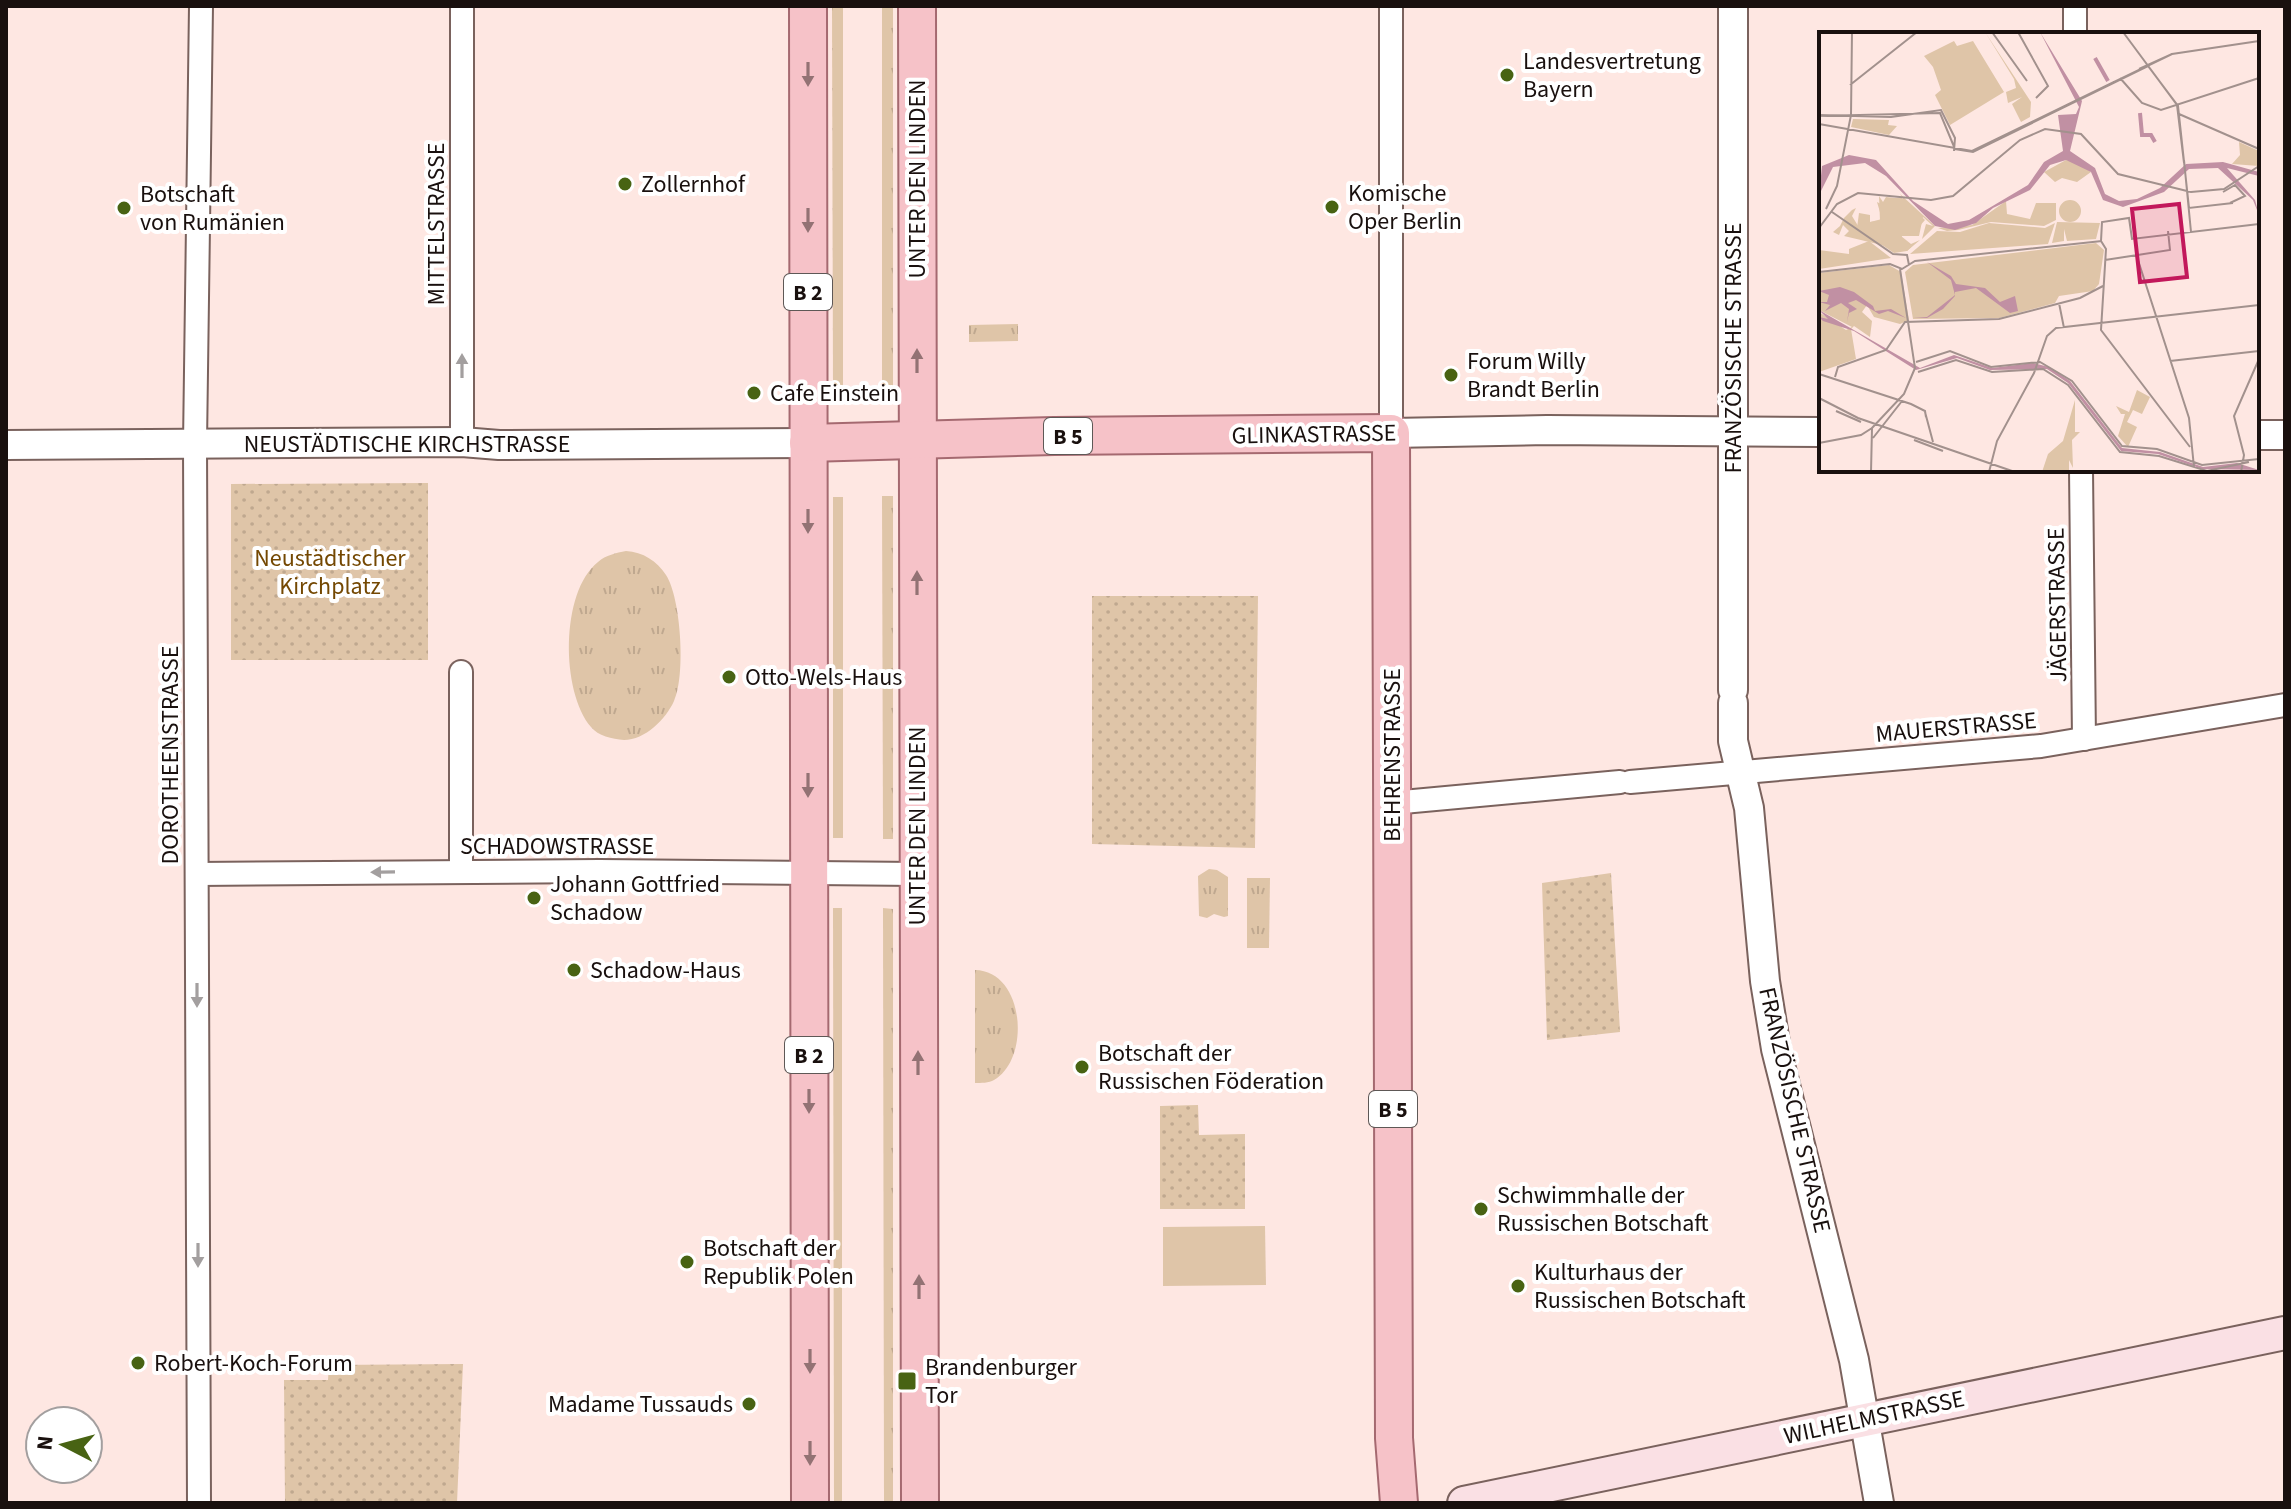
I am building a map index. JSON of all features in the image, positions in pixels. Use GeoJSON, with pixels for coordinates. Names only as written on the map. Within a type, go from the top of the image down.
{"type":"FeatureCollection","features":[{"type":"Feature","properties":{"kind":"main road","name":"B 2"},"geometry":{"type":"LineString","coordinates":[[808,6],[810,1503]]}},
{"type":"Feature","properties":{"kind":"main road","name":"UNTER DEN LINDEN"},"geometry":{"type":"LineString","coordinates":[[917,6],[920,1503]]}},
{"type":"Feature","properties":{"kind":"main road","name":"GLINKASTRASSE"},"geometry":{"type":"LineString","coordinates":[[808,443],[1391,433]]}},
{"type":"Feature","properties":{"kind":"main road","name":"BEHRENSTRASSE"},"geometry":{"type":"LineString","coordinates":[[1391,433],[1394,1438],[1399,1503]]}},
{"type":"Feature","properties":{"kind":"main road","name":"WILHELMSTRASSE"},"geometry":{"type":"LineString","coordinates":[[1464,1503],[2285,1333]]}},
{"type":"Feature","properties":{"kind":"street","name":"DOROTHEENSTRASSE"},"geometry":{"type":"LineString","coordinates":[[199,1503],[195,444],[201,6]]}},
{"type":"Feature","properties":{"kind":"street","name":"MITTELSTRASSE"},"geometry":{"type":"LineString","coordinates":[[462,6],[462,442]]}},
{"type":"Feature","properties":{"kind":"street","name":"BEHRENSTRASSE"},"geometry":{"type":"LineString","coordinates":[[1391,6],[1391,433]]}},
{"type":"Feature","properties":{"kind":"street","name":"FRANZÖSISCHE STRASSE"},"geometry":{"type":"LineString","coordinates":[[1733,6],[1733,741],[1749,808],[1765,981],[1776,1049],[1854,1360],[1879,1503]]}},
{"type":"Feature","properties":{"kind":"street"},"geometry":{"type":"LineString","coordinates":[[2075,6],[2075,32]]}},
{"type":"Feature","properties":{"kind":"street","name":"GLINKASTRASSE"},"geometry":{"type":"LineString","coordinates":[[1391,433],[1547,430],[1819,432]]}},
{"type":"Feature","properties":{"kind":"street"},"geometry":{"type":"LineString","coordinates":[[2259,435],[2285,435]]}},
{"type":"Feature","properties":{"kind":"street","name":"NEUSTÄDTISCHE KIRCHSTRASSE"},"geometry":{"type":"LineString","coordinates":[[6,445],[808,443]]}},
{"type":"Feature","properties":{"kind":"street","name":"JÄGERSTRASSE"},"geometry":{"type":"LineString","coordinates":[[2081,472],[2084,739]]}},
{"type":"Feature","properties":{"kind":"street"},"geometry":{"type":"LineString","coordinates":[[461,672],[461,871]]}},
{"type":"Feature","properties":{"kind":"street","name":"MAUERSTRASSE"},"geometry":{"type":"LineString","coordinates":[[1392,803],[2041,746],[2285,705]]}},
{"type":"Feature","properties":{"kind":"street","name":"SCHADOWSTRASSE"},"geometry":{"type":"LineString","coordinates":[[197,874],[461,871],[917,874]]}},
{"type":"Feature","properties":{"kind":"green space"},"geometry":{"type":"Polygon","coordinates":[[[832,6],[843,6],[843,388],[833,388],[832,6]]]}},
{"type":"Feature","properties":{"kind":"green space"},"geometry":{"type":"Polygon","coordinates":[[[882,6],[893,6],[893,387],[885,387],[882,382],[882,6]]]}},
{"type":"Feature","properties":{"kind":"green space"},"geometry":{"type":"Polygon","coordinates":[[[1018,324],[1018,341],[969,342],[969,325],[1018,324]]]}},
{"type":"Feature","properties":{"kind":"green space","name":"Neustädtischer Kirchplatz"},"geometry":{"type":"Polygon","coordinates":[[[428,483],[428,660],[231,660],[231,484],[428,483]]]}},
{"type":"Feature","properties":{"kind":"green space"},"geometry":{"type":"Polygon","coordinates":[[[882,496],[893,496],[893,839],[883,839],[882,496]]]}},
{"type":"Feature","properties":{"kind":"green space"},"geometry":{"type":"Polygon","coordinates":[[[833,497],[843,497],[843,838],[833,838],[833,497]]]}},
{"type":"Feature","properties":{"kind":"green space"},"geometry":{"type":"Polygon","coordinates":[[[626,551],[649,558],[666,575],[675,601],[681,656],[678,689],[670,708],[647,732],[624,740],[597,733],[581,711],[574,691],[569,643],[571,618],[586,576],[601,560],[626,551]]]}},
{"type":"Feature","properties":{"kind":"green space"},"geometry":{"type":"Polygon","coordinates":[[[1092,596],[1258,596],[1255,848],[1092,844],[1092,596]]]}},
{"type":"Feature","properties":{"kind":"green space"},"geometry":{"type":"Polygon","coordinates":[[[1209,869],[1228,877],[1228,916],[1199,916],[1198,876],[1209,869]]]}},
{"type":"Feature","properties":{"kind":"green space"},"geometry":{"type":"Polygon","coordinates":[[[1611,873],[1620,1032],[1547,1040],[1542,883],[1611,873]]]}},
{"type":"Feature","properties":{"kind":"green space"},"geometry":{"type":"Polygon","coordinates":[[[1247,878],[1270,878],[1269,948],[1247,948],[1247,878]]]}},
{"type":"Feature","properties":{"kind":"green space"},"geometry":{"type":"Polygon","coordinates":[[[833,908],[842,908],[842,1503],[834,1503],[833,908]]]}},
{"type":"Feature","properties":{"kind":"green space"},"geometry":{"type":"Polygon","coordinates":[[[883,908],[893,909],[893,1503],[884,1503],[883,908]]]}},
{"type":"Feature","properties":{"kind":"green space"},"geometry":{"type":"Polygon","coordinates":[[[975,970],[992,974],[1004,985],[1013,1000],[1017,1018],[1014,1054],[1006,1069],[994,1080],[982,1083],[975,1083],[975,970]]]}},
{"type":"Feature","properties":{"kind":"green space"},"geometry":{"type":"Polygon","coordinates":[[[1198,1105],[1199,1135],[1245,1134],[1245,1209],[1160,1209],[1160,1106],[1198,1105]]]}},
{"type":"Feature","properties":{"kind":"green space"},"geometry":{"type":"Polygon","coordinates":[[[1265,1226],[1266,1285],[1163,1286],[1163,1227],[1265,1226]]]}},
{"type":"Feature","properties":{"kind":"green space"},"geometry":{"type":"Polygon","coordinates":[[[463,1364],[457,1503],[285,1503],[284,1380],[328,1380],[329,1365],[463,1364]]]}},
{"type":"Feature","properties":{"kind":"place","name":"Landesvertretung Bayern"},"geometry":{"type":"Point","coordinates":[1507,75]}},
{"type":"Feature","properties":{"kind":"place","name":"Zollernhof"},"geometry":{"type":"Point","coordinates":[625,184]}},
{"type":"Feature","properties":{"kind":"place","name":"Komische Oper Berlin"},"geometry":{"type":"Point","coordinates":[1332,207]}},
{"type":"Feature","properties":{"kind":"place","name":"Botschaft von Rumänien"},"geometry":{"type":"Point","coordinates":[124,208]}},
{"type":"Feature","properties":{"kind":"place","name":"Forum Willy Brandt Berlin"},"geometry":{"type":"Point","coordinates":[1451,375]}},
{"type":"Feature","properties":{"kind":"place","name":"Cafe Einstein"},"geometry":{"type":"Point","coordinates":[754,393]}},
{"type":"Feature","properties":{"kind":"place","name":"Otto-Wels-Haus"},"geometry":{"type":"Point","coordinates":[729,677]}},
{"type":"Feature","properties":{"kind":"place","name":"Johann Gottfried Schadow"},"geometry":{"type":"Point","coordinates":[534,898]}},
{"type":"Feature","properties":{"kind":"place","name":"Schadow-Haus"},"geometry":{"type":"Point","coordinates":[574,970]}},
{"type":"Feature","properties":{"kind":"place","name":"Botschaft der Russischen Föderation"},"geometry":{"type":"Point","coordinates":[1082,1067]}},
{"type":"Feature","properties":{"kind":"place","name":"Schwimmhalle der Russischen Botschaft"},"geometry":{"type":"Point","coordinates":[1481,1209]}},
{"type":"Feature","properties":{"kind":"place","name":"Botschaft der Republik Polen"},"geometry":{"type":"Point","coordinates":[687,1262]}},
{"type":"Feature","properties":{"kind":"place","name":"Kulturhaus der Russischen Botschaft"},"geometry":{"type":"Point","coordinates":[1518,1286]}},
{"type":"Feature","properties":{"kind":"place","name":"Robert-Koch-Forum"},"geometry":{"type":"Point","coordinates":[138,1363]}},
{"type":"Feature","properties":{"kind":"place","name":"Brandenburger Tor"},"geometry":{"type":"Point","coordinates":[907,1381]}},
{"type":"Feature","properties":{"kind":"place","name":"Madame Tussauds"},"geometry":{"type":"Point","coordinates":[749,1404]}}]}
